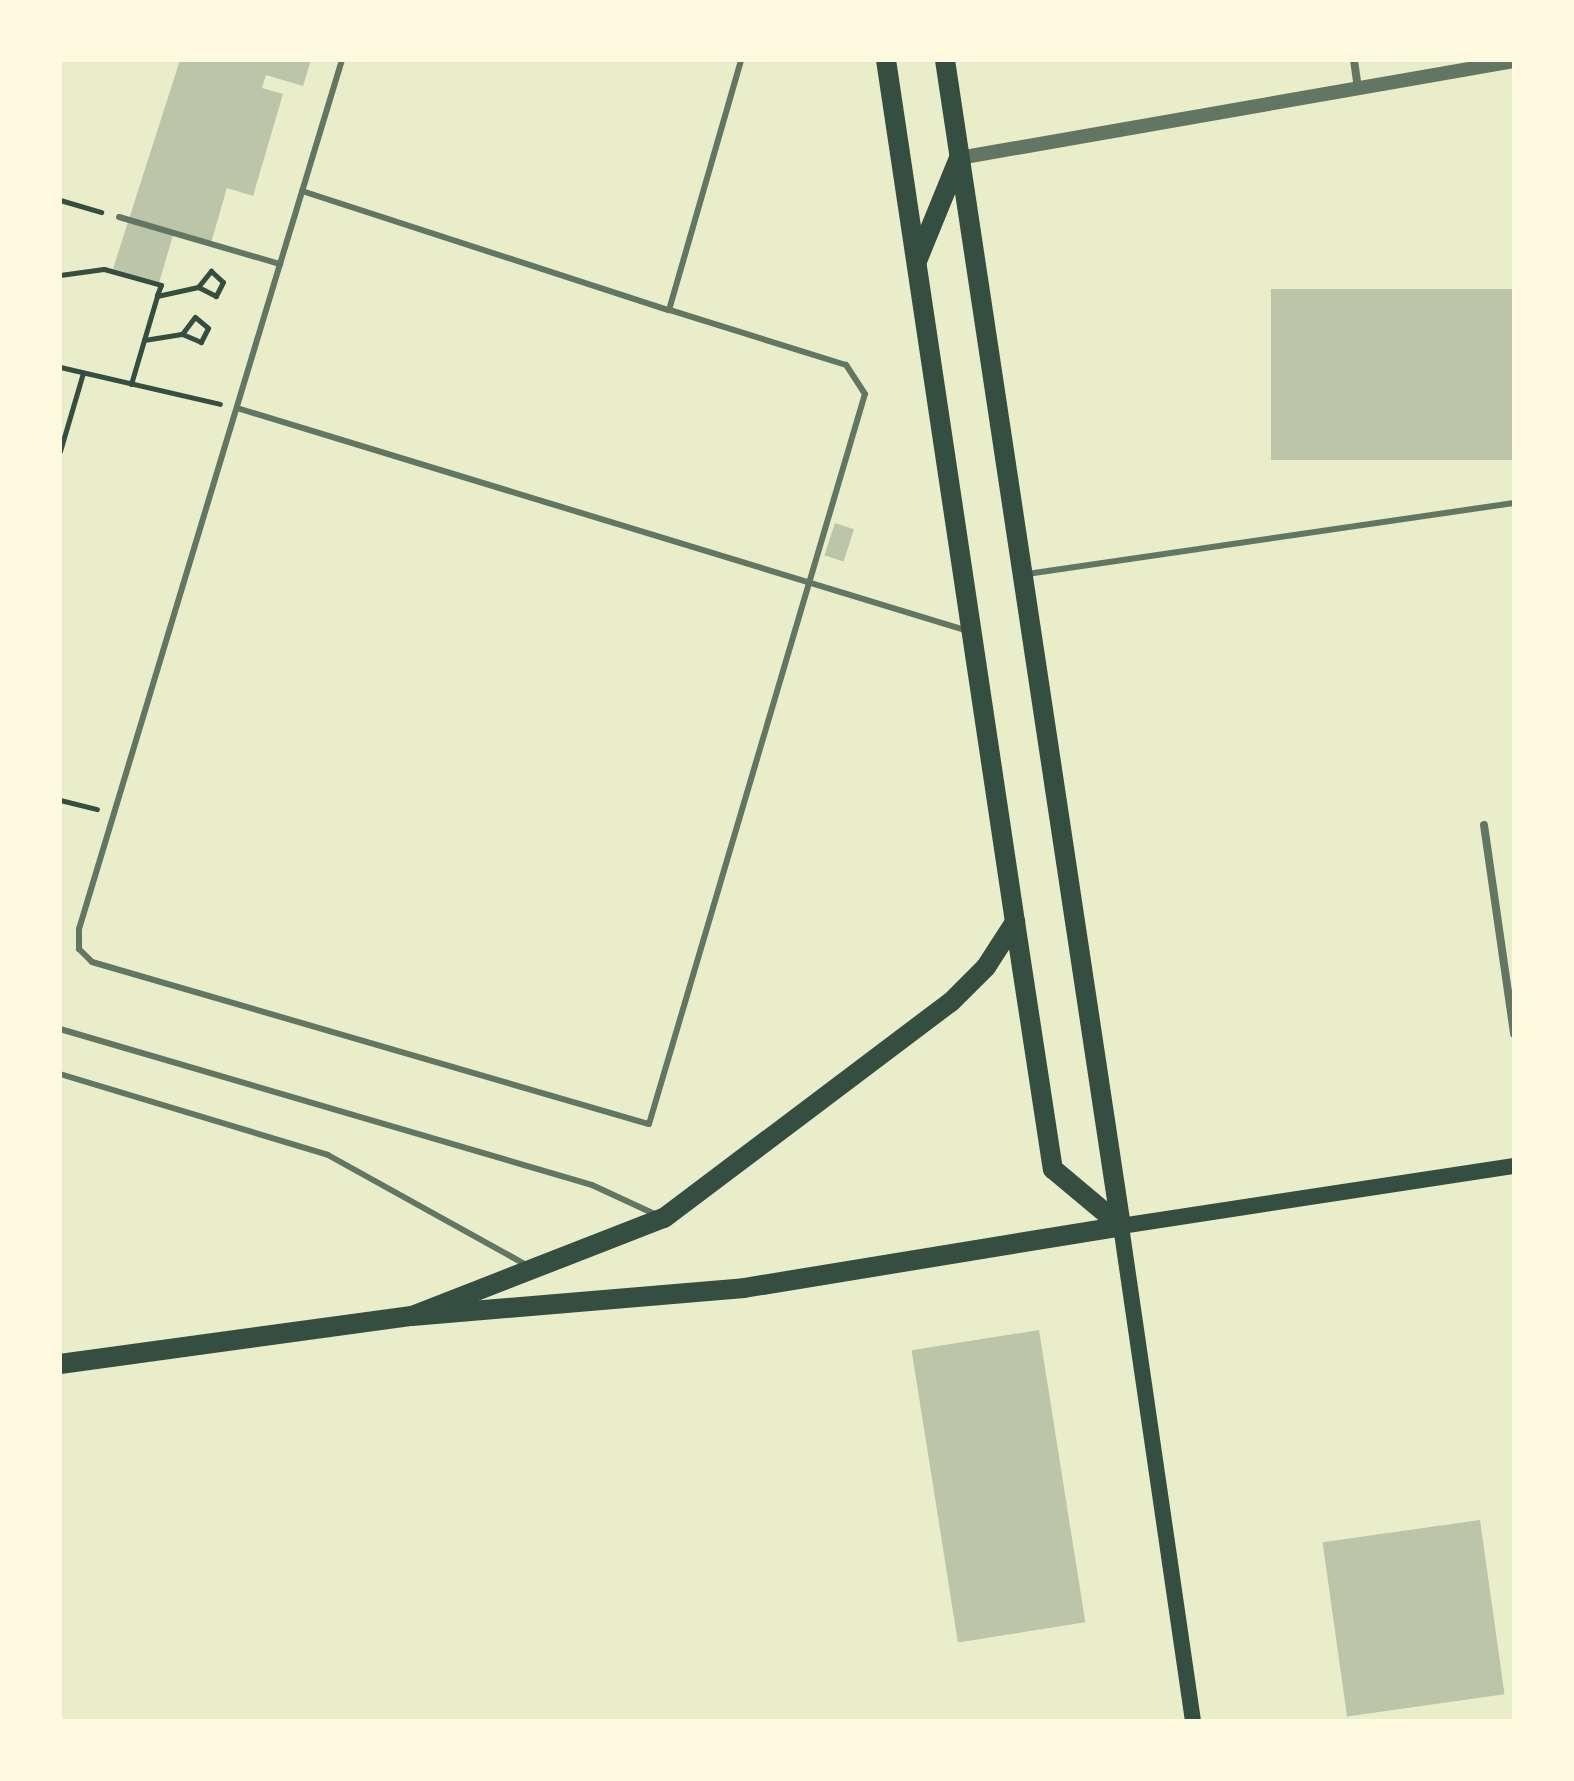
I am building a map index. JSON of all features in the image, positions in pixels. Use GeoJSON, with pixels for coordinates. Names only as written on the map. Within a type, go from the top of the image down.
{"type":"FeatureCollection","features":[{"type":"Feature","properties":{"kind":"main road"},"geometry":{"type":"LineString","coordinates":[[886,60],[1053,1169],[1121,1226]]}},
{"type":"Feature","properties":{"kind":"main road"},"geometry":{"type":"LineString","coordinates":[[945,60],[1193,1721]]}},
{"type":"Feature","properties":{"kind":"main road"},"geometry":{"type":"LineString","coordinates":[[917,261],[959,158]]}},
{"type":"Feature","properties":{"kind":"main road"},"geometry":{"type":"LineString","coordinates":[[412,1316],[664,1218],[951,1002],[986,967],[1015,922]]}},
{"type":"Feature","properties":{"kind":"main road"},"geometry":{"type":"LineString","coordinates":[[60,1364],[412,1316],[744,1288],[1514,1166]]}},
{"type":"Feature","properties":{"kind":"street"},"geometry":{"type":"LineString","coordinates":[[1354,60],[1358,88]]}},
{"type":"Feature","properties":{"kind":"street"},"geometry":{"type":"LineString","coordinates":[[959,158],[1514,61]]}},
{"type":"Feature","properties":{"kind":"street"},"geometry":{"type":"LineString","coordinates":[[1484,825],[1514,1034]]}},
{"type":"Feature","properties":{"kind":"lane"},"geometry":{"type":"LineString","coordinates":[[302,191],[846,365],[861,381],[864,409],[649,1124],[92,962],[79,949],[79,929],[113,814],[237,408],[302,191],[342,60]]}},
{"type":"Feature","properties":{"kind":"lane"},"geometry":{"type":"LineString","coordinates":[[669,310],[741,60]]}},
{"type":"Feature","properties":{"kind":"lane"},"geometry":{"type":"LineString","coordinates":[[119,217],[280,264]]}},
{"type":"Feature","properties":{"kind":"lane"},"geometry":{"type":"LineString","coordinates":[[237,408],[972,632]]}},
{"type":"Feature","properties":{"kind":"lane"},"geometry":{"type":"LineString","coordinates":[[1023,575],[1514,503]]}},
{"type":"Feature","properties":{"kind":"lane"},"geometry":{"type":"LineString","coordinates":[[60,1029],[592,1185],[664,1218]]}},
{"type":"Feature","properties":{"kind":"lane"},"geometry":{"type":"LineString","coordinates":[[60,1074],[328,1155],[531,1268]]}},
{"type":"Feature","properties":{"kind":"path"},"geometry":{"type":"LineString","coordinates":[[60,200],[119,217]]}},
{"type":"Feature","properties":{"kind":"path"},"geometry":{"type":"LineString","coordinates":[[60,275],[104,269],[161,285],[131,384]]}},
{"type":"Feature","properties":{"kind":"path"},"geometry":{"type":"LineString","coordinates":[[157,296],[198,287],[211,271],[223,282],[216,296],[198,287]]}},
{"type":"Feature","properties":{"kind":"path"},"geometry":{"type":"LineString","coordinates":[[144,340],[182,334],[201,342],[208,328],[195,317],[182,334]]}},
{"type":"Feature","properties":{"kind":"path"},"geometry":{"type":"LineString","coordinates":[[60,367],[237,408]]}},
{"type":"Feature","properties":{"kind":"path"},"geometry":{"type":"LineString","coordinates":[[60,451],[83,373]]}},
{"type":"Feature","properties":{"kind":"path"},"geometry":{"type":"LineString","coordinates":[[60,800],[113,814]]}},
{"type":"Feature","properties":{"kind":"building"},"geometry":{"type":"Polygon","coordinates":[[[180,60],[311,60],[303,86],[266,75],[262,88],[283,94],[253,196],[227,188],[211,243],[174,232],[159,283],[113,269],[180,60]]]}},
{"type":"Feature","properties":{"kind":"building"},"geometry":{"type":"Polygon","coordinates":[[[1271,289],[1514,289],[1514,460],[1271,460],[1271,289]]]}},
{"type":"Feature","properties":{"kind":"building"},"geometry":{"type":"Polygon","coordinates":[[[835,523],[854,529],[844,562],[824,555],[835,523]]]}},
{"type":"Feature","properties":{"kind":"building"},"geometry":{"type":"Polygon","coordinates":[[[1039,1330],[1085,1622],[958,1643],[912,1350],[1039,1330]]]}},
{"type":"Feature","properties":{"kind":"building"},"geometry":{"type":"Polygon","coordinates":[[[1480,1520],[1504,1694],[1347,1716],[1323,1542],[1480,1520]]]}}]}
